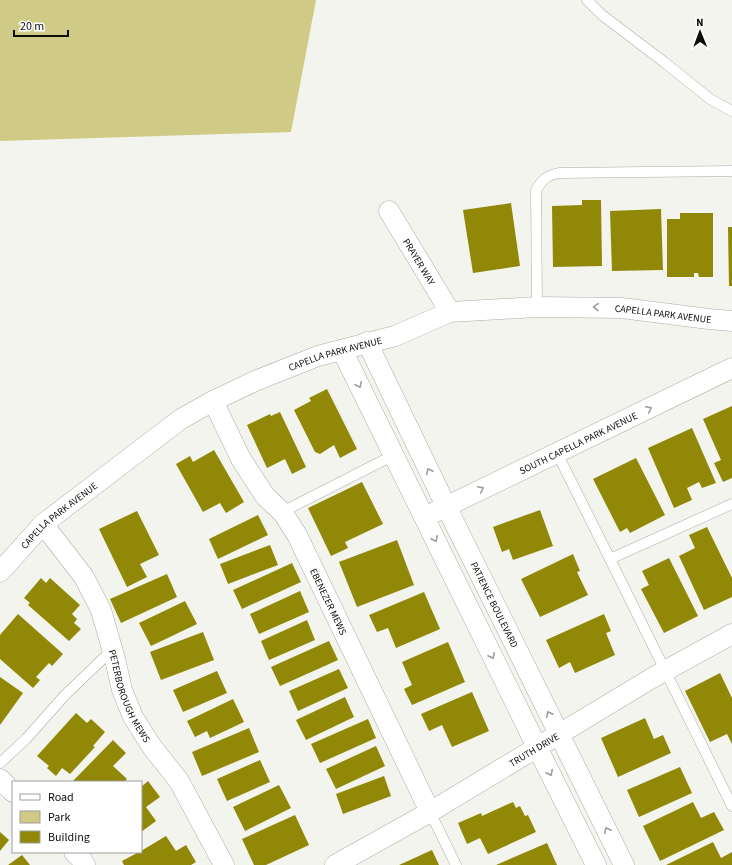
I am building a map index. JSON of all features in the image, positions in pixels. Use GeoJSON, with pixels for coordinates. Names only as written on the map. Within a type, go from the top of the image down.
{"type":"FeatureCollection","features":[{"type":"Feature","properties":{"kind":"street","name":"PRAYER WAY"},"geometry":{"type":"LineString","coordinates":[[389,212],[450,312]]}},
{"type":"Feature","properties":{"kind":"street","name":"CAPELLA PARK AVENUE"},"geometry":{"type":"LineString","coordinates":[[0,572],[43,524],[181,419],[213,401],[256,381],[318,356],[367,342],[395,336],[450,312],[537,307],[622,308],[732,321]]}},
{"type":"Feature","properties":{"kind":"street","name":"PATIENCE BOULEVARD"},"geometry":{"type":"LineString","coordinates":[[367,342],[446,506],[624,865]]}},
{"type":"Feature","properties":{"kind":"street"},"geometry":{"type":"LineString","coordinates":[[342,350],[596,865]]}},
{"type":"Feature","properties":{"kind":"street","name":"SOUTH CAPELLA PARK AVENUE"},"geometry":{"type":"LineString","coordinates":[[425,517],[732,368]]}},
{"type":"Feature","properties":{"kind":"street","name":"EBENEZER MEWS"},"geometry":{"type":"LineString","coordinates":[[213,401],[241,459],[265,496],[282,512],[298,535],[430,812]]}},
{"type":"Feature","properties":{"kind":"street","name":"PETERBOROUGH MEWS"},"geometry":{"type":"LineString","coordinates":[[43,524],[84,577],[101,610],[122,690],[133,717],[152,747],[179,781],[224,865]]}},
{"type":"Feature","properties":{"kind":"street","name":"TRUTH DRIVE"},"geometry":{"type":"LineString","coordinates":[[335,865],[430,812],[666,670],[732,634]]}},
{"type":"Feature","properties":{"kind":"street"},"geometry":{"type":"LineString","coordinates":[[0,779],[12,791]]}},
{"type":"Feature","properties":{"kind":"street"},"geometry":{"type":"LineString","coordinates":[[75,853],[85,865]]}},
{"type":"Feature","properties":{"kind":"lane"},"geometry":{"type":"LineString","coordinates":[[587,0],[602,15],[710,99],[732,111]]}},
{"type":"Feature","properties":{"kind":"lane"},"geometry":{"type":"LineString","coordinates":[[537,307],[536,190],[549,176],[559,173],[732,171]]}},
{"type":"Feature","properties":{"kind":"lane"},"geometry":{"type":"LineString","coordinates":[[557,453],[666,670],[732,806]]}},
{"type":"Feature","properties":{"kind":"lane"},"geometry":{"type":"LineString","coordinates":[[282,512],[394,455]]}},
{"type":"Feature","properties":{"kind":"lane"},"geometry":{"type":"LineString","coordinates":[[610,559],[732,504]]}},
{"type":"Feature","properties":{"kind":"lane"},"geometry":{"type":"LineString","coordinates":[[0,763],[26,739],[65,695],[112,650]]}},
{"type":"Feature","properties":{"kind":"lane"},"geometry":{"type":"LineString","coordinates":[[430,812],[456,865]]}},
{"type":"Feature","properties":{"kind":"green space"},"geometry":{"type":"Polygon","coordinates":[[[0,0],[316,0],[291,132],[0,141],[0,0]]]}},
{"type":"Feature","properties":{"kind":"building"},"geometry":{"type":"Polygon","coordinates":[[[582,200],[601,200],[602,266],[553,267],[552,206],[582,205],[582,200]]]}},
{"type":"Feature","properties":{"kind":"building"},"geometry":{"type":"Polygon","coordinates":[[[511,203],[520,266],[473,273],[463,210],[511,203]]]}},
{"type":"Feature","properties":{"kind":"building"},"geometry":{"type":"Polygon","coordinates":[[[661,209],[663,270],[612,271],[610,211],[661,209]]]}},
{"type":"Feature","properties":{"kind":"building"},"geometry":{"type":"Polygon","coordinates":[[[680,213],[713,213],[713,277],[699,277],[698,273],[694,273],[694,277],[667,277],[667,219],[680,219],[680,213]]]}},
{"type":"Feature","properties":{"kind":"building"},"geometry":{"type":"Polygon","coordinates":[[[728,227],[732,227],[732,286],[729,286],[728,227]]]}},
{"type":"Feature","properties":{"kind":"building"},"geometry":{"type":"Polygon","coordinates":[[[327,389],[357,449],[340,458],[334,445],[320,454],[315,452],[294,410],[311,401],[309,398],[327,389]]]}},
{"type":"Feature","properties":{"kind":"building"},"geometry":{"type":"Polygon","coordinates":[[[732,406],[732,478],[723,482],[714,463],[721,460],[703,419],[732,406]]]}},
{"type":"Feature","properties":{"kind":"building"},"geometry":{"type":"Polygon","coordinates":[[[280,412],[306,467],[292,474],[285,459],[267,468],[247,425],[270,414],[271,416],[280,412]]]}},
{"type":"Feature","properties":{"kind":"building"},"geometry":{"type":"Polygon","coordinates":[[[692,428],[716,483],[702,488],[699,482],[687,488],[692,500],[674,508],[648,448],[692,428]]]}},
{"type":"Feature","properties":{"kind":"building"},"geometry":{"type":"Polygon","coordinates":[[[214,450],[244,502],[226,513],[220,503],[203,512],[176,464],[190,456],[193,462],[214,450]]]}},
{"type":"Feature","properties":{"kind":"building"},"geometry":{"type":"Polygon","coordinates":[[[636,458],[665,515],[630,533],[627,528],[620,532],[593,479],[636,458]]]}},
{"type":"Feature","properties":{"kind":"building"},"geometry":{"type":"Polygon","coordinates":[[[362,482],[383,524],[345,542],[348,548],[331,556],[308,508],[362,482]]]}},
{"type":"Feature","properties":{"kind":"building"},"geometry":{"type":"Polygon","coordinates":[[[540,510],[553,546],[513,560],[509,549],[502,552],[493,527],[540,510]]]}},
{"type":"Feature","properties":{"kind":"building"},"geometry":{"type":"Polygon","coordinates":[[[137,511],[159,555],[140,564],[147,577],[127,587],[99,529],[137,511]]]}},
{"type":"Feature","properties":{"kind":"building"},"geometry":{"type":"Polygon","coordinates":[[[258,515],[268,535],[218,559],[209,539],[258,515]]]}},
{"type":"Feature","properties":{"kind":"building"},"geometry":{"type":"Polygon","coordinates":[[[707,527],[732,578],[732,597],[704,610],[679,556],[695,548],[689,535],[707,527]]]}},
{"type":"Feature","properties":{"kind":"building"},"geometry":{"type":"Polygon","coordinates":[[[397,540],[414,585],[357,607],[339,562],[397,540]]]}},
{"type":"Feature","properties":{"kind":"building"},"geometry":{"type":"Polygon","coordinates":[[[270,545],[278,565],[228,584],[220,564],[270,545]]]}},
{"type":"Feature","properties":{"kind":"building"},"geometry":{"type":"Polygon","coordinates":[[[573,554],[580,571],[577,572],[588,595],[540,617],[521,579],[573,554]]]}},
{"type":"Feature","properties":{"kind":"building"},"geometry":{"type":"Polygon","coordinates":[[[669,558],[698,616],[664,633],[641,589],[649,585],[642,571],[669,558]]]}},
{"type":"Feature","properties":{"kind":"building"},"geometry":{"type":"Polygon","coordinates":[[[292,563],[301,582],[242,609],[233,590],[292,563]]]}},
{"type":"Feature","properties":{"kind":"building"},"geometry":{"type":"Polygon","coordinates":[[[167,574],[177,597],[121,623],[110,599],[167,574]]]}},
{"type":"Feature","properties":{"kind":"building"},"geometry":{"type":"Polygon","coordinates":[[[41,578],[46,583],[50,578],[80,605],[72,614],[77,619],[74,623],[81,629],[69,641],[28,605],[30,603],[24,598],[41,578]]]}},
{"type":"Feature","properties":{"kind":"building"},"geometry":{"type":"Polygon","coordinates":[[[300,591],[309,612],[259,634],[250,614],[300,591]]]}},
{"type":"Feature","properties":{"kind":"building"},"geometry":{"type":"Polygon","coordinates":[[[424,592],[440,629],[396,648],[388,628],[377,632],[369,615],[424,592]]]}},
{"type":"Feature","properties":{"kind":"building"},"geometry":{"type":"Polygon","coordinates":[[[185,601],[197,624],[151,646],[139,623],[185,601]]]}},
{"type":"Feature","properties":{"kind":"building"},"geometry":{"type":"Polygon","coordinates":[[[18,614],[63,654],[52,666],[49,663],[36,677],[40,680],[33,688],[0,659],[0,635],[18,614]]]}},
{"type":"Feature","properties":{"kind":"building"},"geometry":{"type":"Polygon","coordinates":[[[604,614],[611,631],[606,633],[615,655],[575,673],[570,662],[559,668],[546,640],[604,614]]]}},
{"type":"Feature","properties":{"kind":"building"},"geometry":{"type":"Polygon","coordinates":[[[307,620],[315,640],[269,660],[261,641],[307,620]]]}},
{"type":"Feature","properties":{"kind":"building"},"geometry":{"type":"Polygon","coordinates":[[[203,632],[214,660],[161,680],[150,652],[203,632]]]}},
{"type":"Feature","properties":{"kind":"building"},"geometry":{"type":"Polygon","coordinates":[[[329,641],[338,660],[280,686],[271,667],[329,641]]]}},
{"type":"Feature","properties":{"kind":"building"},"geometry":{"type":"Polygon","coordinates":[[[448,642],[465,682],[412,705],[404,689],[412,685],[402,662],[448,642]]]}},
{"type":"Feature","properties":{"kind":"building"},"geometry":{"type":"Polygon","coordinates":[[[339,669],[348,688],[298,711],[289,691],[339,669]]]}},
{"type":"Feature","properties":{"kind":"building"},"geometry":{"type":"Polygon","coordinates":[[[217,671],[227,693],[183,712],[173,690],[217,671]]]}},
{"type":"Feature","properties":{"kind":"building"},"geometry":{"type":"Polygon","coordinates":[[[720,673],[732,698],[732,744],[727,734],[710,742],[685,691],[720,673]]]}},
{"type":"Feature","properties":{"kind":"building"},"geometry":{"type":"Polygon","coordinates":[[[0,677],[23,693],[0,725],[0,677]]]}},
{"type":"Feature","properties":{"kind":"building"},"geometry":{"type":"Polygon","coordinates":[[[472,692],[489,731],[452,747],[442,725],[429,731],[421,714],[472,692]]]}},
{"type":"Feature","properties":{"kind":"building"},"geometry":{"type":"Polygon","coordinates":[[[345,697],[354,717],[306,740],[296,720],[345,697]]]}},
{"type":"Feature","properties":{"kind":"building"},"geometry":{"type":"Polygon","coordinates":[[[233,699],[244,722],[210,738],[207,731],[195,737],[187,721],[233,699]]]}},
{"type":"Feature","properties":{"kind":"building"},"geometry":{"type":"Polygon","coordinates":[[[76,713],[87,723],[91,719],[105,732],[93,746],[95,747],[70,774],[62,768],[56,776],[47,768],[49,766],[37,756],[76,713]]]}},
{"type":"Feature","properties":{"kind":"building"},"geometry":{"type":"Polygon","coordinates":[[[645,718],[654,739],[663,735],[671,753],[618,777],[601,738],[645,718]]]}},
{"type":"Feature","properties":{"kind":"building"},"geometry":{"type":"Polygon","coordinates":[[[368,719],[376,738],[320,763],[311,744],[368,719]]]}},
{"type":"Feature","properties":{"kind":"building"},"geometry":{"type":"Polygon","coordinates":[[[249,728],[259,752],[202,776],[192,752],[249,728]]]}},
{"type":"Feature","properties":{"kind":"building"},"geometry":{"type":"Polygon","coordinates":[[[113,740],[126,753],[113,766],[127,779],[125,781],[73,781],[113,740]]]}},
{"type":"Feature","properties":{"kind":"building"},"geometry":{"type":"Polygon","coordinates":[[[376,746],[385,766],[336,789],[326,769],[376,746]]]}},
{"type":"Feature","properties":{"kind":"building"},"geometry":{"type":"Polygon","coordinates":[[[260,760],[270,782],[227,801],[217,779],[260,760]]]}},
{"type":"Feature","properties":{"kind":"building"},"geometry":{"type":"Polygon","coordinates":[[[680,767],[692,793],[639,817],[627,790],[680,767]]]}},
{"type":"Feature","properties":{"kind":"building"},"geometry":{"type":"Polygon","coordinates":[[[384,776],[391,796],[343,814],[336,794],[384,776]]]}},
{"type":"Feature","properties":{"kind":"building"},"geometry":{"type":"Polygon","coordinates":[[[148,781],[160,797],[146,807],[156,821],[142,831],[142,786],[148,781]]]}},
{"type":"Feature","properties":{"kind":"building"},"geometry":{"type":"Polygon","coordinates":[[[279,785],[291,808],[245,831],[233,807],[279,785]]]}},
{"type":"Feature","properties":{"kind":"building"},"geometry":{"type":"Polygon","coordinates":[[[513,802],[516,808],[520,806],[525,816],[528,815],[536,832],[488,854],[480,838],[467,844],[458,823],[481,813],[482,816],[513,802]]]}},
{"type":"Feature","properties":{"kind":"building"},"geometry":{"type":"Polygon","coordinates":[[[693,802],[701,818],[714,812],[724,830],[660,861],[643,826],[693,802]]]}},
{"type":"Feature","properties":{"kind":"building"},"geometry":{"type":"Polygon","coordinates":[[[295,815],[309,845],[266,865],[254,865],[242,839],[295,815]]]}},
{"type":"Feature","properties":{"kind":"building"},"geometry":{"type":"Polygon","coordinates":[[[0,832],[9,840],[0,851],[0,832]]]}},
{"type":"Feature","properties":{"kind":"building"},"geometry":{"type":"Polygon","coordinates":[[[166,836],[176,851],[186,845],[196,862],[191,865],[124,865],[122,861],[137,853],[142,853],[142,850],[166,836]]]}},
{"type":"Feature","properties":{"kind":"building"},"geometry":{"type":"Polygon","coordinates":[[[713,842],[721,858],[732,852],[732,865],[666,865],[713,842]]]}},
{"type":"Feature","properties":{"kind":"building"},"geometry":{"type":"Polygon","coordinates":[[[547,843],[557,865],[496,865],[547,843]]]}},
{"type":"Feature","properties":{"kind":"building"},"geometry":{"type":"Polygon","coordinates":[[[432,850],[439,865],[399,865],[432,850]]]}},
{"type":"Feature","properties":{"kind":"building"},"geometry":{"type":"Polygon","coordinates":[[[22,855],[30,865],[8,865],[22,855]]]}}]}
